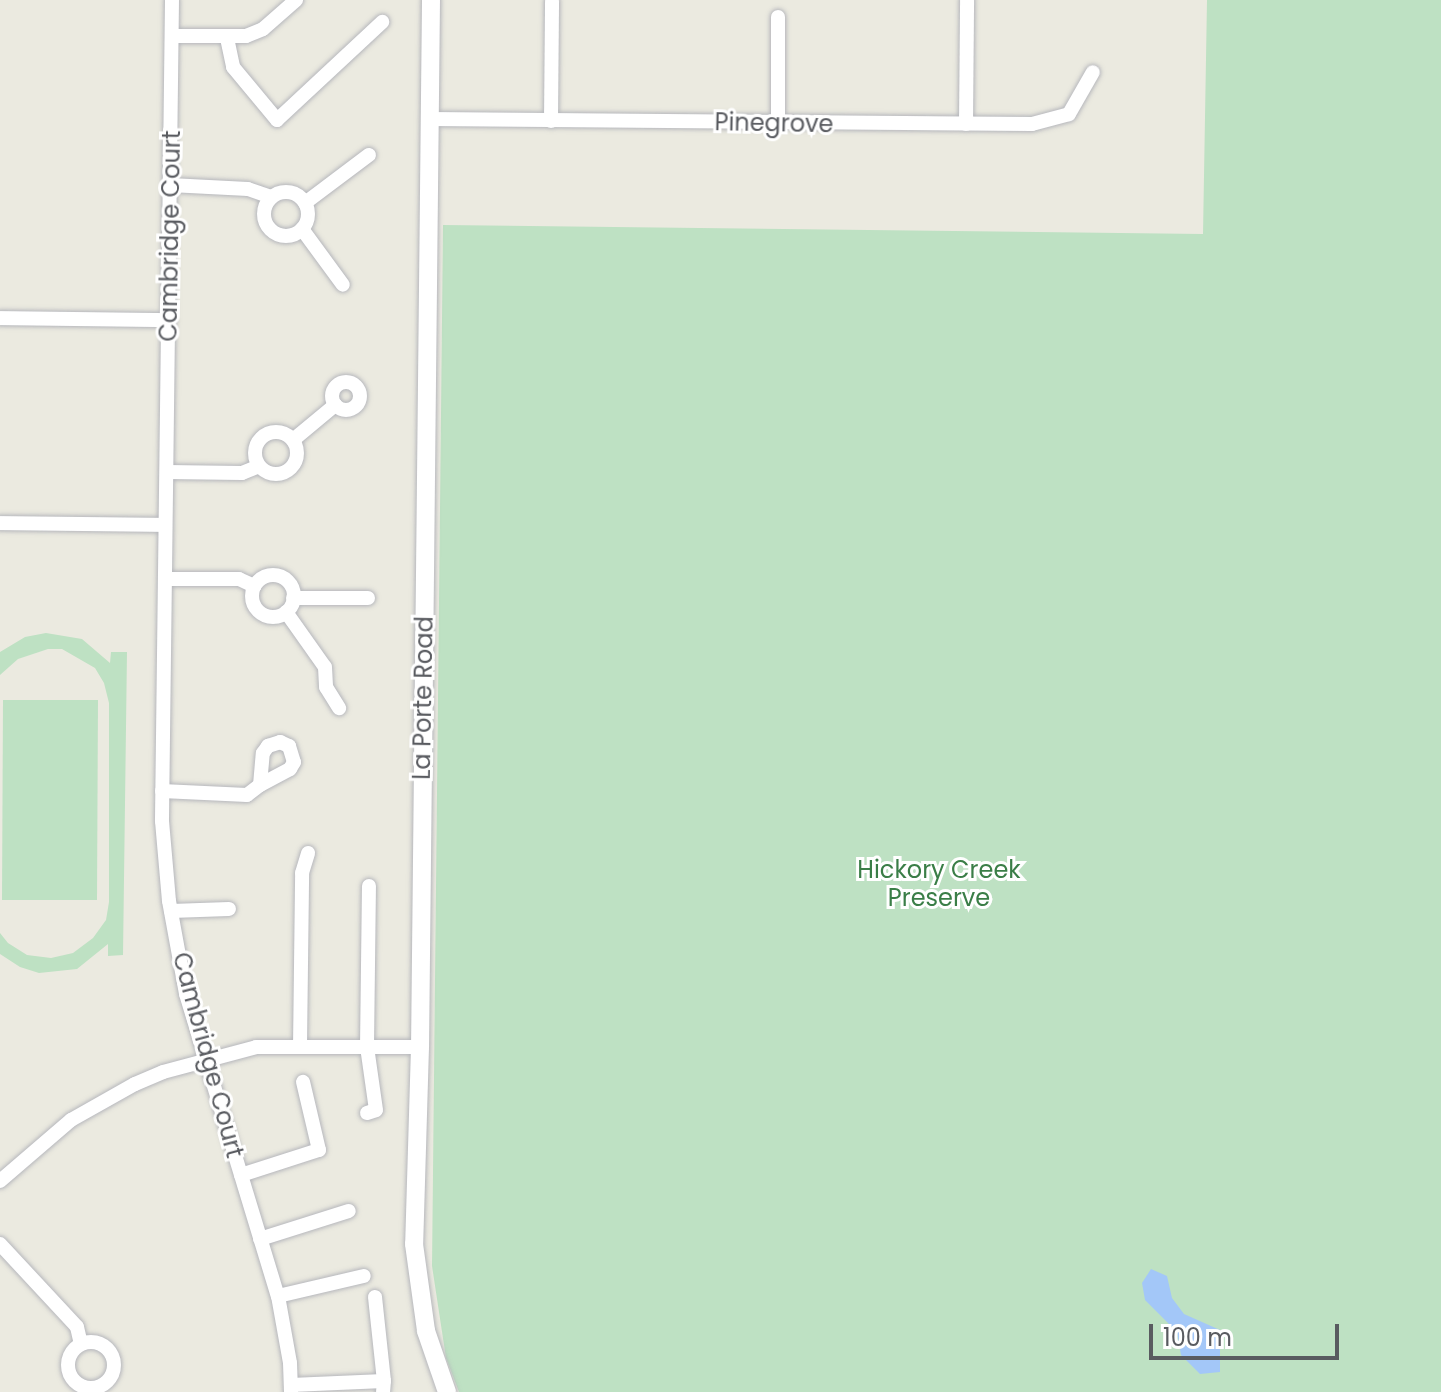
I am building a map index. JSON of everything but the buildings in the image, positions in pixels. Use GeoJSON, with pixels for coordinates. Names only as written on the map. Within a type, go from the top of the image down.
{"type":"FeatureCollection","features":[{"type":"Feature","properties":{"kind":"street","name":"Cambridge Court"},"geometry":{"type":"LineString","coordinates":[[172,0],[162,791],[171,911],[186,994],[278,1296],[290,1363],[291,1388]]}},
{"type":"Feature","properties":{"kind":"street"},"geometry":{"type":"LineString","coordinates":[[172,36],[227,38],[263,29],[296,0]]}},
{"type":"Feature","properties":{"kind":"street","name":"La Porte Road"},"geometry":{"type":"LineString","coordinates":[[431,0],[420,1047],[414,1244],[426,1331],[447,1392]]}},
{"type":"Feature","properties":{"kind":"street"},"geometry":{"type":"LineString","coordinates":[[966,124],[967,0]]}},
{"type":"Feature","properties":{"kind":"street"},"geometry":{"type":"LineString","coordinates":[[551,121],[552,1]]}},
{"type":"Feature","properties":{"kind":"street"},"geometry":{"type":"LineString","coordinates":[[778,17],[778,123]]}},
{"type":"Feature","properties":{"kind":"street"},"geometry":{"type":"LineString","coordinates":[[227,38],[233,67],[277,120],[382,22]]}},
{"type":"Feature","properties":{"kind":"street","name":"Pinegrove"},"geometry":{"type":"LineString","coordinates":[[429,119],[1032,124],[1056,120],[1069,114],[1093,72]]}},
{"type":"Feature","properties":{"kind":"street"},"geometry":{"type":"LineString","coordinates":[[305,203],[369,155]]}},
{"type":"Feature","properties":{"kind":"street"},"geometry":{"type":"LineString","coordinates":[[170,185],[248,189],[271,197],[287,192],[305,203],[308,215],[302,229],[284,236],[269,229],[264,213],[271,197]]}},
{"type":"Feature","properties":{"kind":"street"},"geometry":{"type":"LineString","coordinates":[[302,229],[343,285]]}},
{"type":"Feature","properties":{"kind":"street"},"geometry":{"type":"LineString","coordinates":[[0,318],[169,320]]}},
{"type":"Feature","properties":{"kind":"street"},"geometry":{"type":"LineString","coordinates":[[293,440],[335,405]]}},
{"type":"Feature","properties":{"kind":"street"},"geometry":{"type":"LineString","coordinates":[[279,431],[293,440],[297,456],[289,470],[273,475],[259,466],[254,450],[263,436],[279,431]]}},
{"type":"Feature","properties":{"kind":"street"},"geometry":{"type":"LineString","coordinates":[[167,472],[242,473],[259,466]]}},
{"type":"Feature","properties":{"kind":"street"},"geometry":{"type":"LineString","coordinates":[[0,523],[165,525]]}},
{"type":"Feature","properties":{"kind":"street"},"geometry":{"type":"LineString","coordinates":[[275,575],[289,583],[293,598],[286,612],[271,617],[257,609],[252,594],[254,586],[267,576],[275,575]]}},
{"type":"Feature","properties":{"kind":"street"},"geometry":{"type":"LineString","coordinates":[[165,579],[239,579],[254,586]]}},
{"type":"Feature","properties":{"kind":"street"},"geometry":{"type":"LineString","coordinates":[[293,598],[368,598]]}},
{"type":"Feature","properties":{"kind":"street"},"geometry":{"type":"LineString","coordinates":[[286,612],[325,667],[326,687],[339,708]]}},
{"type":"Feature","properties":{"kind":"street"},"geometry":{"type":"LineString","coordinates":[[162,791],[247,795],[260,785]]}},
{"type":"Feature","properties":{"kind":"street"},"geometry":{"type":"LineString","coordinates":[[300,1047],[302,873],[308,853]]}},
{"type":"Feature","properties":{"kind":"street"},"geometry":{"type":"LineString","coordinates":[[367,1113],[376,1110],[367,1047],[369,886]]}},
{"type":"Feature","properties":{"kind":"street"},"geometry":{"type":"LineString","coordinates":[[171,911],[229,909]]}},
{"type":"Feature","properties":{"kind":"street"},"geometry":{"type":"LineString","coordinates":[[0,1181],[71,1120],[105,1099],[163,1072],[256,1047],[420,1047]]}},
{"type":"Feature","properties":{"kind":"street","name":"Cambridge Court"},"geometry":{"type":"LineString","coordinates":[[241,1175],[319,1150],[303,1082]]}},
{"type":"Feature","properties":{"kind":"street"},"geometry":{"type":"LineString","coordinates":[[260,1239],[349,1211]]}},
{"type":"Feature","properties":{"kind":"street"},"geometry":{"type":"LineString","coordinates":[[0,1244],[77,1327],[81,1344]]}},
{"type":"Feature","properties":{"kind":"street"},"geometry":{"type":"LineString","coordinates":[[278,1296],[364,1276]]}},
{"type":"Feature","properties":{"kind":"street"},"geometry":{"type":"LineString","coordinates":[[291,1388],[384,1386],[375,1297]]}},
{"type":"Feature","properties":{"kind":"green space","name":"Hickory Creek Preserve"},"geometry":{"type":"Polygon","coordinates":[[[1207,0],[1441,0],[1441,1392],[459,1392],[446,1358],[432,1266],[443,225],[1203,234],[1207,0]]]}},
{"type":"Feature","properties":{"kind":"green space"},"geometry":{"type":"Polygon","coordinates":[[[46,633],[82,639],[110,663],[111,652],[127,652],[123,955],[108,956],[108,944],[77,969],[39,973],[20,967],[0,954],[0,933],[8,943],[27,955],[51,958],[73,953],[93,938],[106,920],[109,902],[109,703],[104,683],[95,668],[62,649],[48,649],[18,659],[0,675],[0,652],[25,637],[46,633]]]}},
{"type":"Feature","properties":{"kind":"green space"},"geometry":{"type":"Polygon","coordinates":[[[3,700],[98,700],[97,900],[2,900],[3,700]]]}},
{"type":"Feature","properties":{"kind":"water"},"geometry":{"type":"Polygon","coordinates":[[[1151,1269],[1167,1276],[1172,1298],[1184,1314],[1220,1330],[1220,1372],[1200,1374],[1181,1355],[1177,1332],[1145,1300],[1142,1283],[1151,1269]]]}}]}
